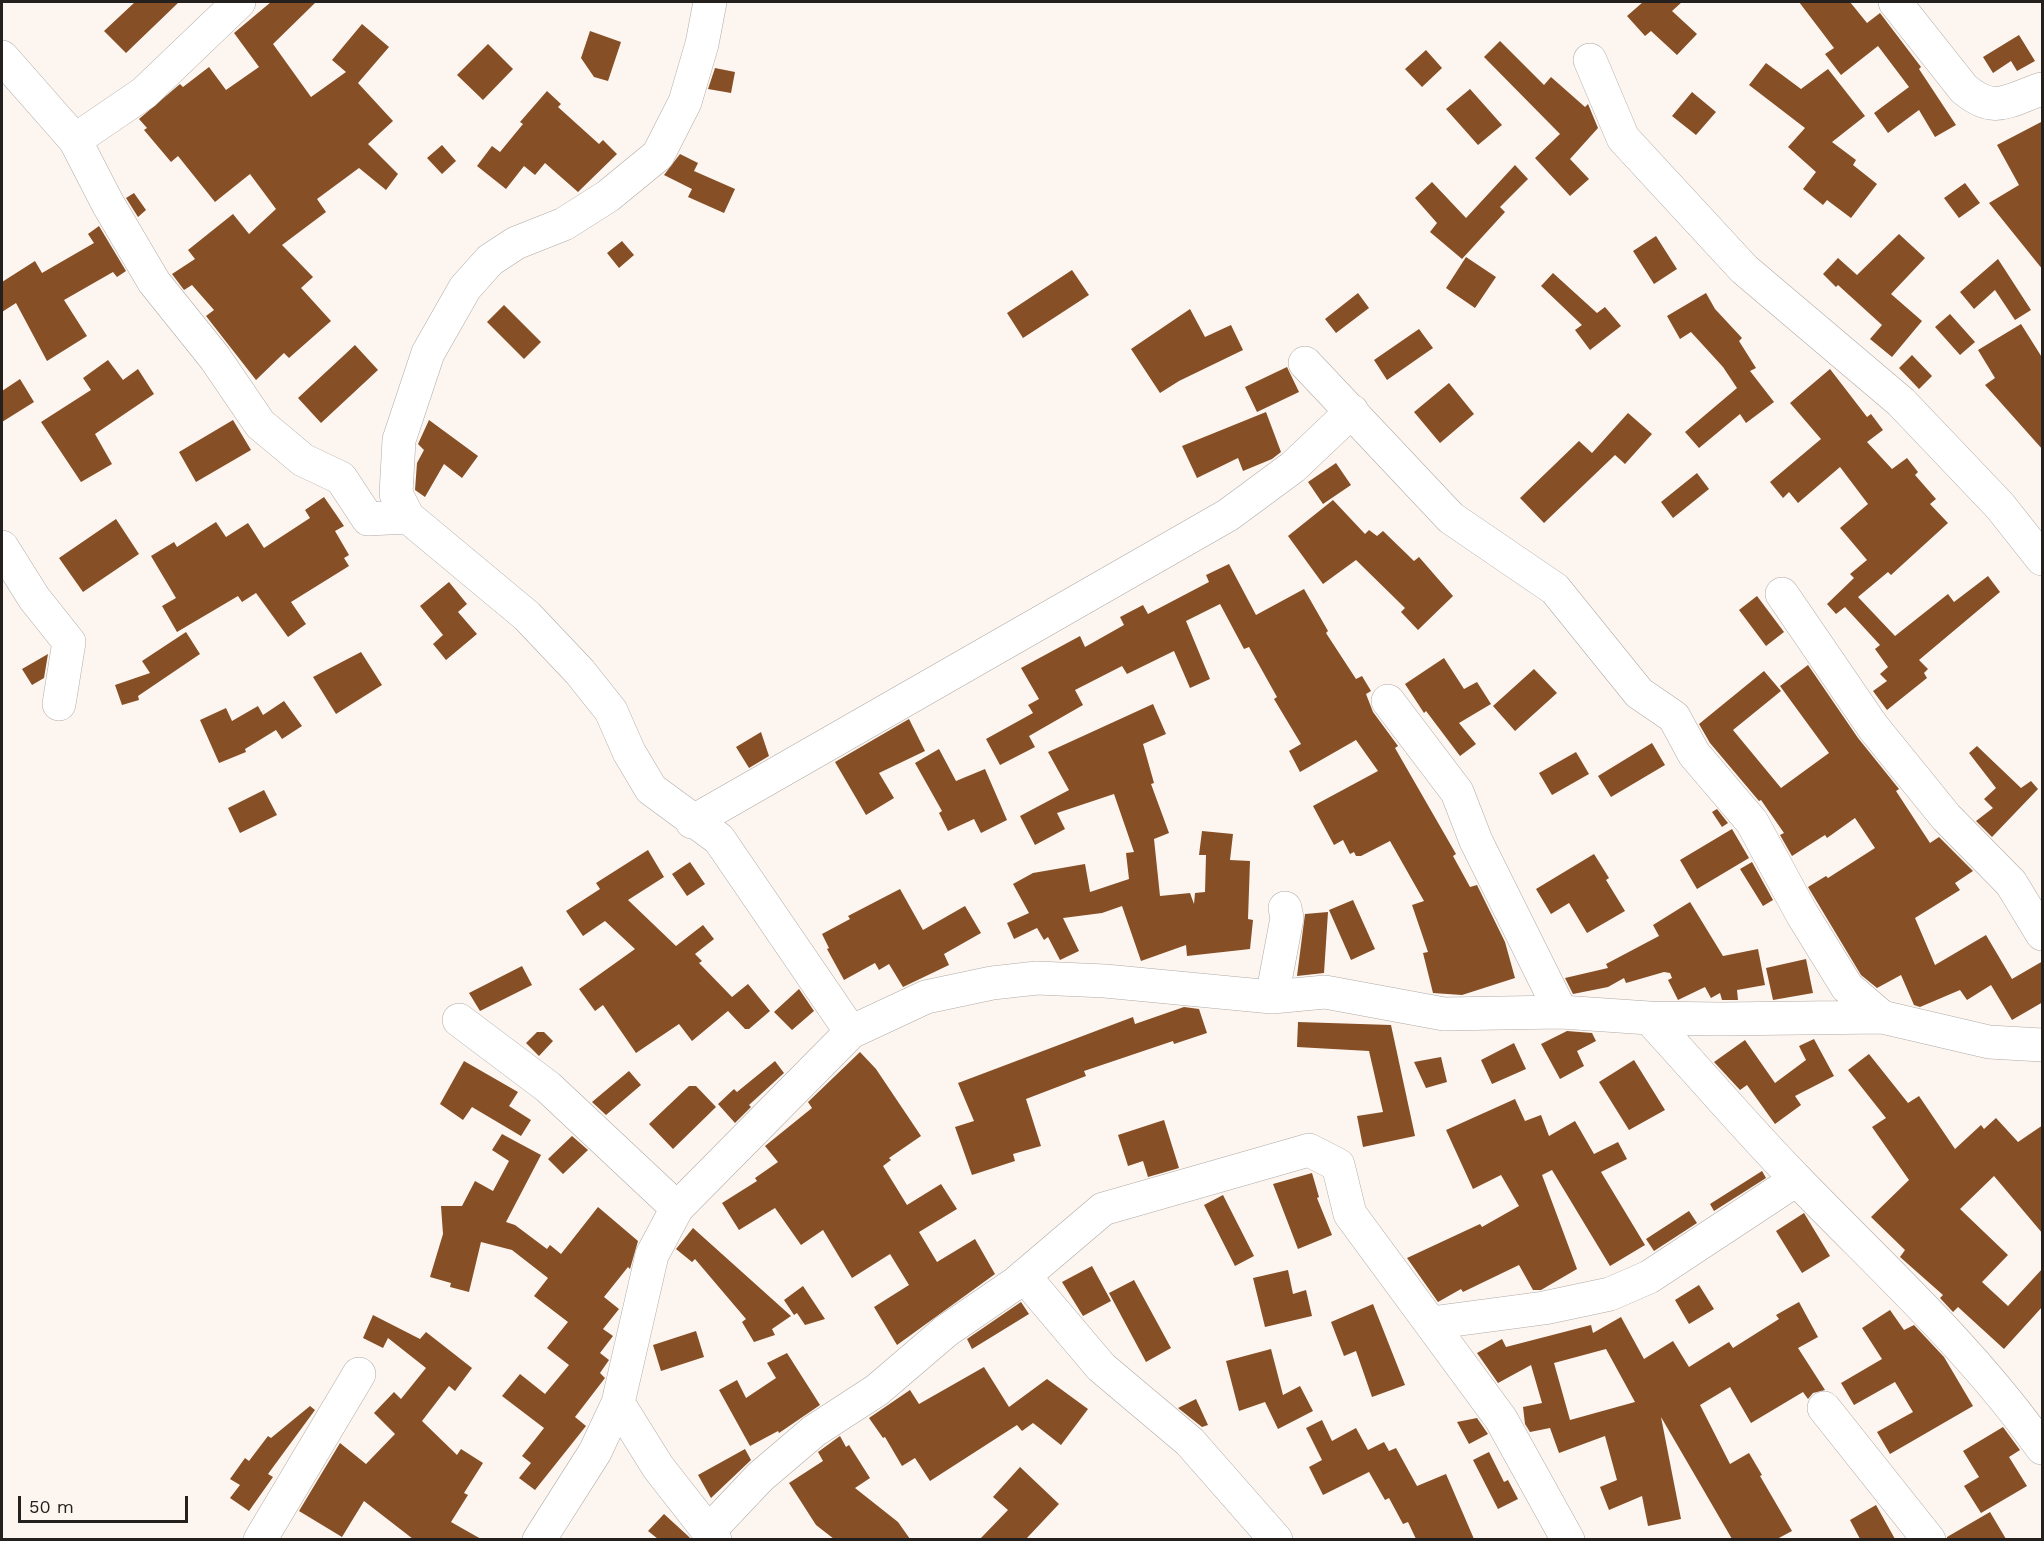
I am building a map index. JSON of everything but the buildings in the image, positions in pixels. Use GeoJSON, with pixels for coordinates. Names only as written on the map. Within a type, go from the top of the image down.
{"type":"FeatureCollection","features":[{"type":"Feature","properties":{"kind":"street"},"geometry":{"type":"LineString","coordinates":[[75,140],[144,93],[239,2]]}},
{"type":"Feature","properties":{"kind":"street"},"geometry":{"type":"LineString","coordinates":[[710,2],[702,44],[685,102],[658,155],[608,196],[564,224],[516,243],[490,260],[465,288],[428,353],[399,440],[402,505],[527,616],[580,672],[610,711],[629,752],[651,789],[692,822],[719,838],[851,1032]]}},
{"type":"Feature","properties":{"kind":"street"},"geometry":{"type":"LineString","coordinates":[[1895,2],[1964,89],[1978,100],[1992,105],[2043,89]]}},
{"type":"Feature","properties":{"kind":"street"},"geometry":{"type":"LineString","coordinates":[[2,57],[75,140],[108,204],[154,282],[215,358],[260,424],[303,460],[341,478],[368,519],[402,505]]}},
{"type":"Feature","properties":{"kind":"street"},"geometry":{"type":"LineString","coordinates":[[1590,60],[1623,138],[1744,269],[1901,402],[2000,506],[2043,558]]}},
{"type":"Feature","properties":{"kind":"street"},"geometry":{"type":"LineString","coordinates":[[1305,363],[1451,518],[1555,589],[1639,693],[1674,717],[1694,754],[1752,822],[1802,914],[1847,987],[1882,1017]]}},
{"type":"Feature","properties":{"kind":"street"},"geometry":{"type":"LineString","coordinates":[[692,822],[1228,515],[1293,467],[1352,411]]}},
{"type":"Feature","properties":{"kind":"street"},"geometry":{"type":"LineString","coordinates":[[2,547],[34,598],[69,642],[59,704]]}},
{"type":"Feature","properties":{"kind":"street"},"geometry":{"type":"LineString","coordinates":[[1782,594],[1873,727],[1946,817],[2011,884],[2043,934]]}},
{"type":"Feature","properties":{"kind":"street"},"geometry":{"type":"LineString","coordinates":[[1388,701],[1457,792],[1476,841],[1561,1012]]}},
{"type":"Feature","properties":{"kind":"street"},"geometry":{"type":"LineString","coordinates":[[1272,997],[1287,918],[1285,908]]}},
{"type":"Feature","properties":{"kind":"street"},"geometry":{"type":"LineString","coordinates":[[539,1539],[595,1452],[618,1403],[652,1255],[676,1208],[851,1032],[926,997],[992,983],[1037,978],[1105,981],[1272,997],[1325,992],[1444,1014],[1561,1012],[1649,1018],[1882,1017],[1989,1042],[2043,1045]]}},
{"type":"Feature","properties":{"kind":"street"},"geometry":{"type":"LineString","coordinates":[[1649,1018],[1796,1180],[1875,1256],[1974,1362],[2043,1448]]}},
{"type":"Feature","properties":{"kind":"street"},"geometry":{"type":"LineString","coordinates":[[459,1020],[548,1087],[676,1208]]}},
{"type":"Feature","properties":{"kind":"street"},"geometry":{"type":"LineString","coordinates":[[618,1403],[658,1467],[711,1536],[760,1477],[814,1431],[877,1390],[946,1331],[1024,1276],[1103,1209],[1309,1150],[1338,1165],[1350,1214],[1502,1419],[1568,1539]]}},
{"type":"Feature","properties":{"kind":"street"},"geometry":{"type":"LineString","coordinates":[[1431,1323],[1544,1308],[1610,1294],[1649,1277],[1796,1180]]}},
{"type":"Feature","properties":{"kind":"street"},"geometry":{"type":"LineString","coordinates":[[1024,1276],[1101,1367],[1190,1442],[1276,1539]]}},
{"type":"Feature","properties":{"kind":"street"},"geometry":{"type":"LineString","coordinates":[[260,1539],[359,1374]]}},
{"type":"Feature","properties":{"kind":"street"},"geometry":{"type":"LineString","coordinates":[[1824,1408],[1929,1539]]}}]}
